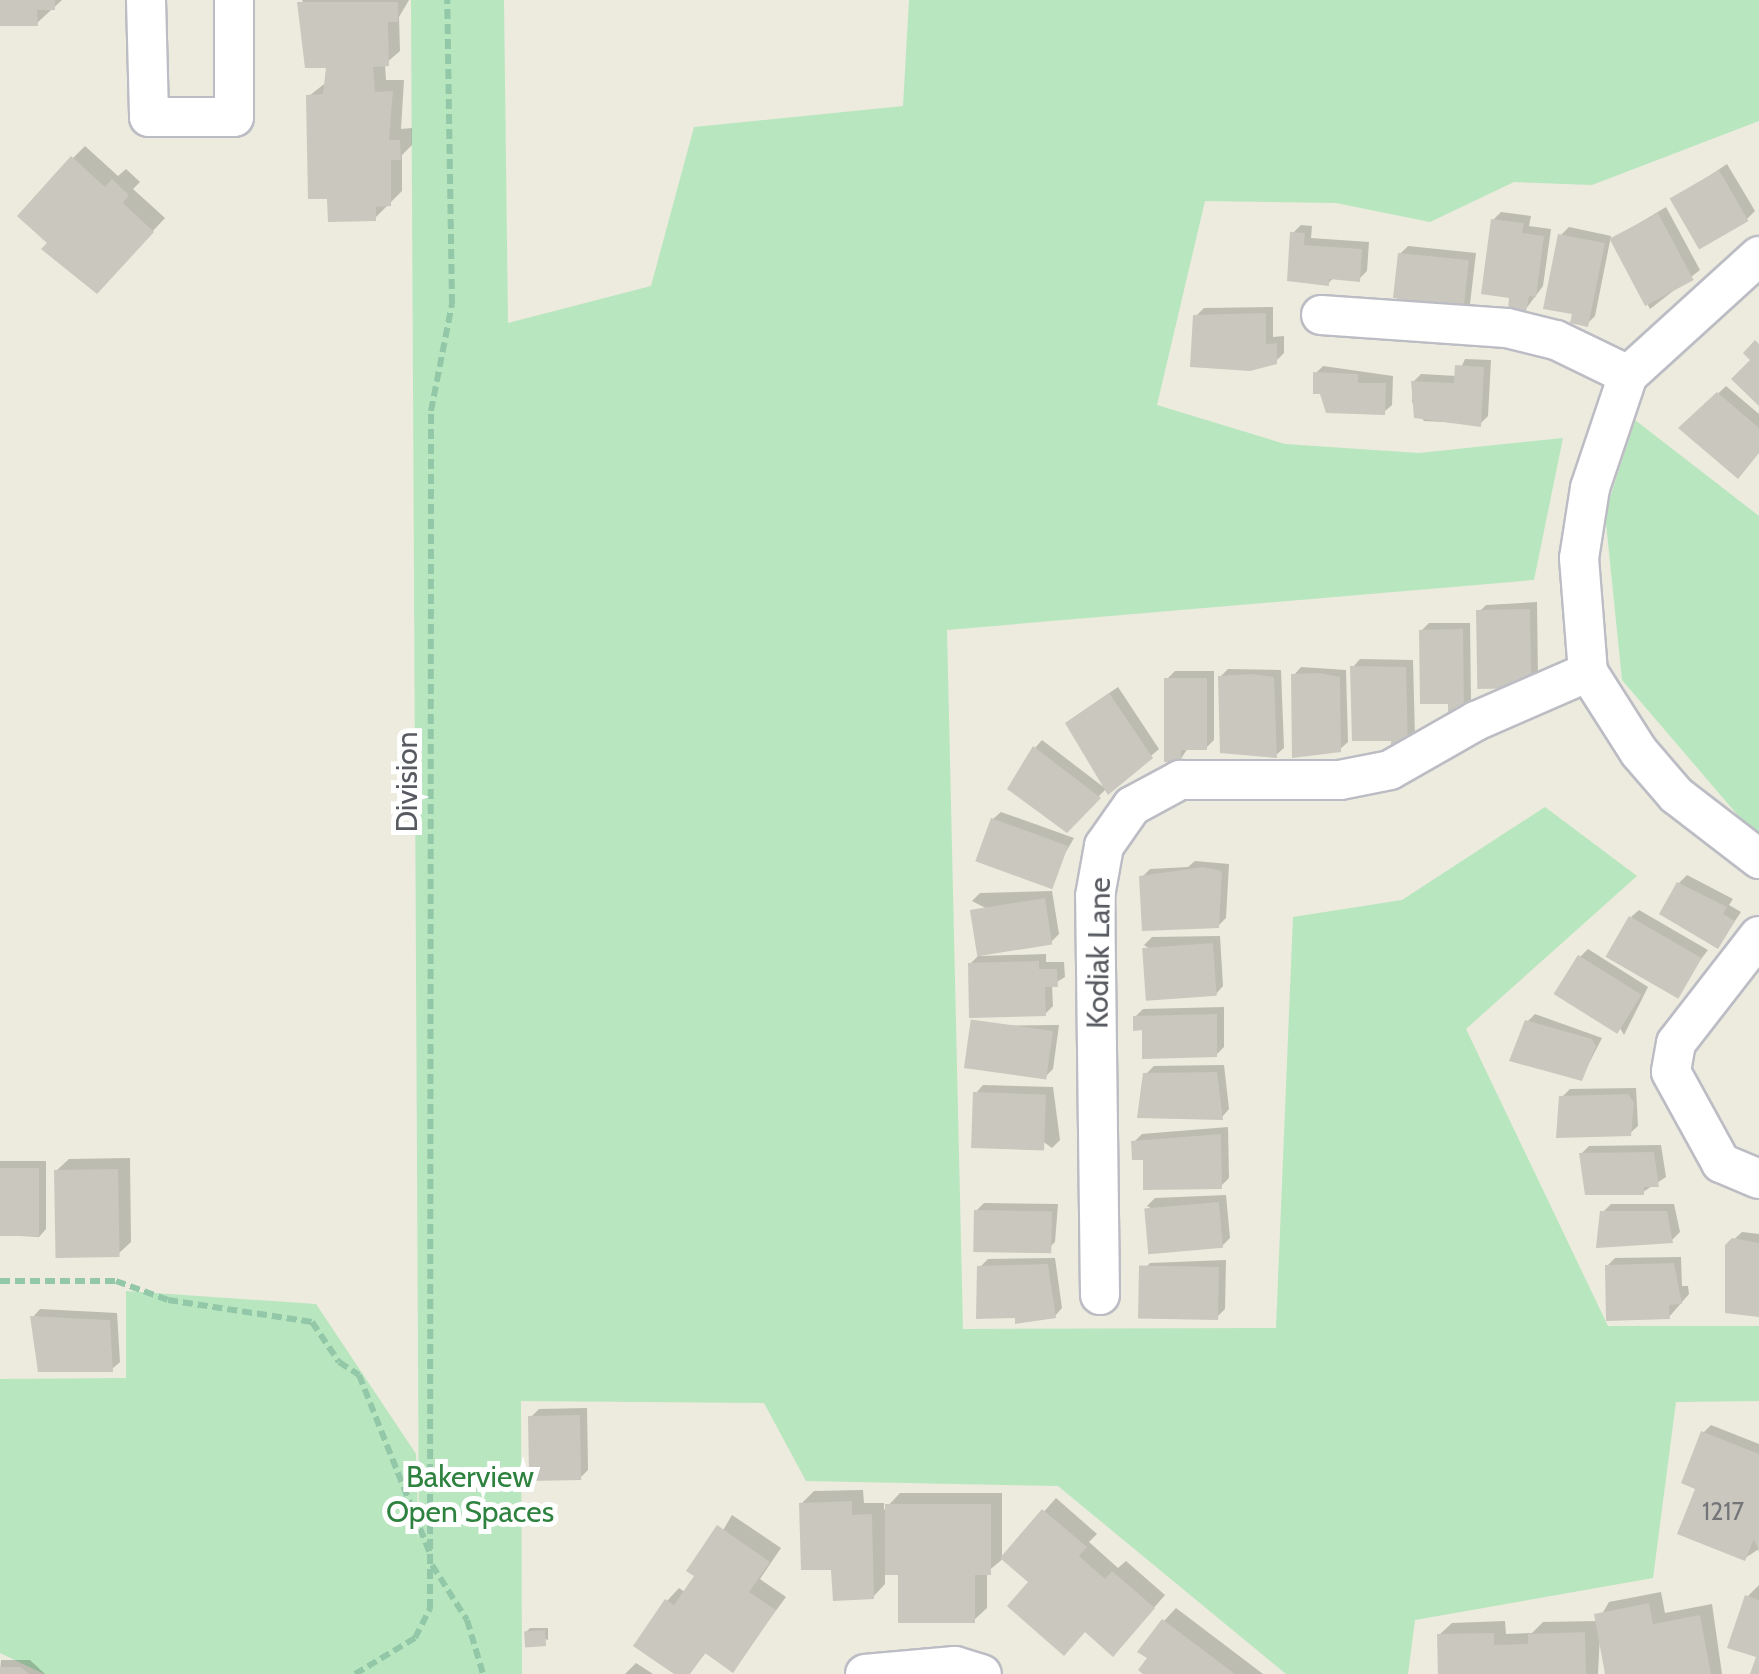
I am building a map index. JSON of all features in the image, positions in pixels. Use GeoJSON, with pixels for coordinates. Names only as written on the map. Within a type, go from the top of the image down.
{"type":"FeatureCollection","features":[{"type":"Feature","properties":{"kind":"street"},"geometry":{"type":"LineString","coordinates":[[146,0],[148,117],[234,117],[234,0]]}},
{"type":"Feature","properties":{"kind":"street"},"geometry":{"type":"LineString","coordinates":[[1759,256],[1628,375],[1590,488],[1579,558],[1588,672],[1639,752],[1676,795],[1759,859]]}},
{"type":"Feature","properties":{"kind":"street"},"geometry":{"type":"LineString","coordinates":[[1321,315],[1507,328],[1556,340],[1628,375]]}},
{"type":"Feature","properties":{"kind":"street","name":"Kodiak Lane"},"geometry":{"type":"LineString","coordinates":[[1100,1296],[1095,896],[1104,846],[1132,806],[1180,780],[1340,780],[1390,770],[1476,721],[1588,672]]}},
{"type":"Feature","properties":{"kind":"street"},"geometry":{"type":"LineString","coordinates":[[1759,936],[1676,1044],[1671,1072],[1722,1163],[1759,1179]]}},
{"type":"Feature","properties":{"kind":"street"},"geometry":{"type":"LineString","coordinates":[[865,1674],[955,1666],[982,1674]]}},
{"type":"Feature","properties":{"kind":"path","name":"Division"},"geometry":{"type":"LineString","coordinates":[[355,1674],[415,1638],[430,1608],[431,411],[452,304],[448,0]]}},
{"type":"Feature","properties":{"kind":"path","name":"Division"},"geometry":{"type":"LineString","coordinates":[[0,1281],[116,1281],[168,1300],[312,1322],[339,1362],[359,1375],[407,1484],[432,1566],[467,1620],[483,1674]]}},
{"type":"Feature","properties":{"kind":"green space","name":"Bakerview Open Spaces"},"geometry":{"type":"Polygon","coordinates":[[[411,0],[504,0],[508,323],[651,286],[694,127],[903,106],[909,0],[1759,0],[1759,121],[1592,185],[1514,182],[1430,222],[1336,203],[1205,201],[1157,405],[1285,444],[1419,453],[1563,438],[1534,580],[947,630],[963,1329],[1276,1328],[1293,917],[1402,900],[1545,807],[1637,876],[1466,1029],[1608,1326],[1759,1326],[1759,1401],[1676,1402],[1653,1578],[1415,1620],[1408,1674],[1286,1674],[1058,1486],[806,1481],[764,1403],[521,1401],[522,1674],[44,1674],[0,1653],[0,1379],[126,1378],[126,1291],[316,1304],[416,1454],[419,1547],[411,0]]]}},
{"type":"Feature","properties":{"kind":"green space"},"geometry":{"type":"Polygon","coordinates":[[[1635,420],[1759,516],[1759,840],[1622,680],[1605,513],[1635,420]]]}},
{"type":"Feature","properties":{"kind":"building"},"geometry":{"type":"Polygon","coordinates":[[[0,0],[55,0],[55,10],[37,10],[38,26],[0,26],[0,0]]]}},
{"type":"Feature","properties":{"kind":"building"},"geometry":{"type":"Polygon","coordinates":[[[297,2],[398,2],[398,22],[388,22],[389,66],[373,67],[375,92],[393,91],[389,140],[400,140],[401,160],[391,160],[391,206],[376,207],[376,221],[328,222],[327,199],[308,199],[306,95],[323,94],[326,68],[305,68],[297,2]]]}},
{"type":"Feature","properties":{"kind":"building"},"geometry":{"type":"Polygon","coordinates":[[[71,156],[105,187],[112,179],[129,195],[123,203],[154,232],[97,294],[41,249],[47,243],[17,216],[71,156]]]}},
{"type":"Feature","properties":{"kind":"building"},"geometry":{"type":"Polygon","coordinates":[[[1719,170],[1748,221],[1699,250],[1670,198],[1719,170]]]}},
{"type":"Feature","properties":{"kind":"building"},"geometry":{"type":"Polygon","coordinates":[[[1658,213],[1694,280],[1645,306],[1609,239],[1658,213]]]}},
{"type":"Feature","properties":{"kind":"building"},"geometry":{"type":"Polygon","coordinates":[[[1491,219],[1524,223],[1522,233],[1544,236],[1536,297],[1529,296],[1526,312],[1508,310],[1509,298],[1481,294],[1491,219]]]}},
{"type":"Feature","properties":{"kind":"building"},"geometry":{"type":"Polygon","coordinates":[[[1290,232],[1305,233],[1304,245],[1362,249],[1360,282],[1329,279],[1329,286],[1287,281],[1290,232]]]}},
{"type":"Feature","properties":{"kind":"building"},"geometry":{"type":"Polygon","coordinates":[[[1558,234],[1605,243],[1588,327],[1570,323],[1572,314],[1543,309],[1558,234]]]}},
{"type":"Feature","properties":{"kind":"building"},"geometry":{"type":"Polygon","coordinates":[[[1398,253],[1469,260],[1463,315],[1412,309],[1413,301],[1393,298],[1398,253]]]}},
{"type":"Feature","properties":{"kind":"building"},"geometry":{"type":"Polygon","coordinates":[[[1266,313],[1266,344],[1277,343],[1277,364],[1250,371],[1190,367],[1193,315],[1266,313]]]}},
{"type":"Feature","properties":{"kind":"building"},"geometry":{"type":"Polygon","coordinates":[[[1755,340],[1759,344],[1759,406],[1731,379],[1750,360],[1743,353],[1755,340]]]}},
{"type":"Feature","properties":{"kind":"building"},"geometry":{"type":"Polygon","coordinates":[[[1455,365],[1484,367],[1481,427],[1414,418],[1411,381],[1454,383],[1455,365]]]}},
{"type":"Feature","properties":{"kind":"building"},"geometry":{"type":"Polygon","coordinates":[[[1313,372],[1358,374],[1358,383],[1386,383],[1385,415],[1326,413],[1320,394],[1313,394],[1313,372]]]}},
{"type":"Feature","properties":{"kind":"building"},"geometry":{"type":"Polygon","coordinates":[[[1717,392],[1759,428],[1759,453],[1738,479],[1678,428],[1717,392]]]}},
{"type":"Feature","properties":{"kind":"building"},"geometry":{"type":"Polygon","coordinates":[[[1530,609],[1531,688],[1477,689],[1476,610],[1530,609]]]}},
{"type":"Feature","properties":{"kind":"building"},"geometry":{"type":"Polygon","coordinates":[[[1463,629],[1464,712],[1448,713],[1448,704],[1420,704],[1419,630],[1463,629]]]}},
{"type":"Feature","properties":{"kind":"building"},"geometry":{"type":"Polygon","coordinates":[[[1350,666],[1406,667],[1408,749],[1391,749],[1391,741],[1352,741],[1350,666]]]}},
{"type":"Feature","properties":{"kind":"building"},"geometry":{"type":"Polygon","coordinates":[[[1291,674],[1340,677],[1341,752],[1292,758],[1291,674]]]}},
{"type":"Feature","properties":{"kind":"building"},"geometry":{"type":"Polygon","coordinates":[[[1218,676],[1274,677],[1277,758],[1220,753],[1218,676]]]}},
{"type":"Feature","properties":{"kind":"building"},"geometry":{"type":"Polygon","coordinates":[[[1164,678],[1207,678],[1207,750],[1181,750],[1181,762],[1164,762],[1164,678]]]}},
{"type":"Feature","properties":{"kind":"building"},"geometry":{"type":"Polygon","coordinates":[[[1109,693],[1153,758],[1108,795],[1065,723],[1109,693]]]}},
{"type":"Feature","properties":{"kind":"building"},"geometry":{"type":"Polygon","coordinates":[[[1033,746],[1101,798],[1067,833],[1007,789],[1033,746]]]}},
{"type":"Feature","properties":{"kind":"building"},"geometry":{"type":"Polygon","coordinates":[[[991,818],[1068,846],[1052,889],[975,861],[991,818]]]}},
{"type":"Feature","properties":{"kind":"building"},"geometry":{"type":"Polygon","coordinates":[[[1203,867],[1222,871],[1219,928],[1142,931],[1139,876],[1203,867]]]}},
{"type":"Feature","properties":{"kind":"building"},"geometry":{"type":"Polygon","coordinates":[[[1677,882],[1727,907],[1723,914],[1735,921],[1718,949],[1659,914],[1677,882]]]}},
{"type":"Feature","properties":{"kind":"building"},"geometry":{"type":"Polygon","coordinates":[[[1045,898],[1052,944],[977,956],[970,910],[1045,898]]]}},
{"type":"Feature","properties":{"kind":"building"},"geometry":{"type":"Polygon","coordinates":[[[1629,916],[1702,958],[1678,999],[1606,957],[1629,916]]]}},
{"type":"Feature","properties":{"kind":"building"},"geometry":{"type":"Polygon","coordinates":[[[1213,943],[1217,996],[1146,1001],[1142,948],[1213,943]]]}},
{"type":"Feature","properties":{"kind":"building"},"geometry":{"type":"Polygon","coordinates":[[[1578,955],[1642,995],[1617,1034],[1554,994],[1578,955]]]}},
{"type":"Feature","properties":{"kind":"building"},"geometry":{"type":"Polygon","coordinates":[[[1039,961],[1039,969],[1057,969],[1058,987],[1045,987],[1046,1016],[969,1018],[968,963],[1039,961]]]}},
{"type":"Feature","properties":{"kind":"building"},"geometry":{"type":"Polygon","coordinates":[[[1217,1014],[1217,1057],[1142,1059],[1142,1030],[1133,1031],[1133,1016],[1217,1014]]]}},
{"type":"Feature","properties":{"kind":"building"},"geometry":{"type":"Polygon","coordinates":[[[971,1019],[1053,1031],[1046,1080],[964,1068],[971,1019]]]}},
{"type":"Feature","properties":{"kind":"building"},"geometry":{"type":"Polygon","coordinates":[[[1525,1020],[1592,1039],[1596,1046],[1582,1081],[1509,1061],[1525,1020]]]}},
{"type":"Feature","properties":{"kind":"building"},"geometry":{"type":"Polygon","coordinates":[[[1217,1072],[1223,1120],[1137,1118],[1143,1073],[1217,1072]]]}},
{"type":"Feature","properties":{"kind":"building"},"geometry":{"type":"Polygon","coordinates":[[[973,1092],[1046,1095],[1044,1151],[971,1148],[973,1092]]]}},
{"type":"Feature","properties":{"kind":"building"},"geometry":{"type":"Polygon","coordinates":[[[1628,1094],[1634,1102],[1631,1136],[1556,1138],[1559,1096],[1628,1094]]]}},
{"type":"Feature","properties":{"kind":"building"},"geometry":{"type":"Polygon","coordinates":[[[1221,1134],[1222,1189],[1143,1190],[1143,1160],[1132,1160],[1131,1141],[1221,1134]]]}},
{"type":"Feature","properties":{"kind":"building"},"geometry":{"type":"Polygon","coordinates":[[[1654,1152],[1659,1187],[1644,1187],[1644,1195],[1585,1195],[1579,1153],[1654,1152]]]}},
{"type":"Feature","properties":{"kind":"building"},"geometry":{"type":"Polygon","coordinates":[[[0,1168],[39,1168],[39,1236],[0,1236],[0,1168]]]}},
{"type":"Feature","properties":{"kind":"building"},"geometry":{"type":"Polygon","coordinates":[[[118,1169],[120,1257],[56,1258],[54,1170],[118,1169]]]}},
{"type":"Feature","properties":{"kind":"building"},"geometry":{"type":"Polygon","coordinates":[[[1219,1202],[1223,1248],[1148,1254],[1144,1209],[1219,1202]]]}},
{"type":"Feature","properties":{"kind":"building"},"geometry":{"type":"Polygon","coordinates":[[[974,1210],[1052,1211],[1051,1253],[973,1252],[974,1210]]]}},
{"type":"Feature","properties":{"kind":"building"},"geometry":{"type":"Polygon","coordinates":[[[1600,1211],[1667,1211],[1673,1243],[1596,1248],[1600,1211]]]}},
{"type":"Feature","properties":{"kind":"building"},"geometry":{"type":"Polygon","coordinates":[[[1732,1238],[1759,1243],[1759,1317],[1725,1313],[1725,1245],[1732,1238]]]}},
{"type":"Feature","properties":{"kind":"building"},"geometry":{"type":"Polygon","coordinates":[[[1674,1263],[1682,1304],[1669,1305],[1670,1319],[1606,1321],[1605,1265],[1674,1263]]]}},
{"type":"Feature","properties":{"kind":"building"},"geometry":{"type":"Polygon","coordinates":[[[1048,1264],[1056,1318],[1015,1324],[1015,1318],[976,1319],[977,1266],[1048,1264]]]}},
{"type":"Feature","properties":{"kind":"building"},"geometry":{"type":"Polygon","coordinates":[[[1139,1266],[1219,1267],[1218,1320],[1138,1319],[1139,1266]]]}},
{"type":"Feature","properties":{"kind":"building"},"geometry":{"type":"Polygon","coordinates":[[[30,1316],[110,1320],[113,1372],[38,1372],[30,1316]]]}},
{"type":"Feature","properties":{"kind":"building"},"geometry":{"type":"Polygon","coordinates":[[[580,1415],[581,1480],[529,1481],[528,1416],[580,1415]]]}},
{"type":"Feature","properties":{"kind":"building"},"geometry":{"type":"Polygon","coordinates":[[[1701,1431],[1759,1454],[1759,1552],[1754,1539],[1745,1561],[1677,1534],[1695,1489],[1681,1483],[1701,1431]]]}},
{"type":"Feature","properties":{"kind":"building"},"geometry":{"type":"Polygon","coordinates":[[[852,1501],[852,1515],[872,1514],[874,1599],[833,1601],[831,1570],[801,1570],[799,1503],[852,1501]]]}},
{"type":"Feature","properties":{"kind":"building"},"geometry":{"type":"Polygon","coordinates":[[[885,1504],[991,1504],[991,1575],[975,1575],[975,1623],[898,1623],[898,1575],[885,1575],[885,1504]]]}},
{"type":"Feature","properties":{"kind":"building"},"geometry":{"type":"Polygon","coordinates":[[[1042,1509],[1087,1547],[1079,1556],[1105,1579],[1112,1571],[1155,1608],[1113,1657],[1085,1632],[1064,1656],[1007,1606],[1028,1582],[1000,1558],[1042,1509]]]}},
{"type":"Feature","properties":{"kind":"building"},"geometry":{"type":"Polygon","coordinates":[[[717,1525],[770,1562],[749,1592],[776,1610],[733,1673],[705,1653],[690,1674],[674,1674],[633,1646],[665,1599],[674,1605],[694,1576],[686,1571],[717,1525]]]}},
{"type":"Feature","properties":{"kind":"building"},"geometry":{"type":"Polygon","coordinates":[[[1745,1595],[1759,1600],[1759,1674],[1750,1674],[1756,1657],[1727,1648],[1745,1595]]]}},
{"type":"Feature","properties":{"kind":"building"},"geometry":{"type":"Polygon","coordinates":[[[1649,1603],[1653,1624],[1700,1615],[1711,1674],[1605,1674],[1594,1614],[1649,1603]]]}},
{"type":"Feature","properties":{"kind":"building"},"geometry":{"type":"Polygon","coordinates":[[[1162,1619],[1235,1674],[1143,1674],[1138,1670],[1147,1658],[1137,1652],[1162,1619]]]}},
{"type":"Feature","properties":{"kind":"building"},"geometry":{"type":"Polygon","coordinates":[[[545,1630],[546,1646],[525,1647],[524,1631],[545,1630]]]}},
{"type":"Feature","properties":{"kind":"building"},"geometry":{"type":"Polygon","coordinates":[[[1585,1632],[1586,1674],[1438,1674],[1437,1634],[1494,1633],[1494,1645],[1528,1644],[1528,1634],[1585,1632]]]}},
{"type":"Feature","properties":{"kind":"building"},"geometry":{"type":"Polygon","coordinates":[[[0,1667],[21,1667],[29,1674],[0,1674],[0,1667]]]}}]}
